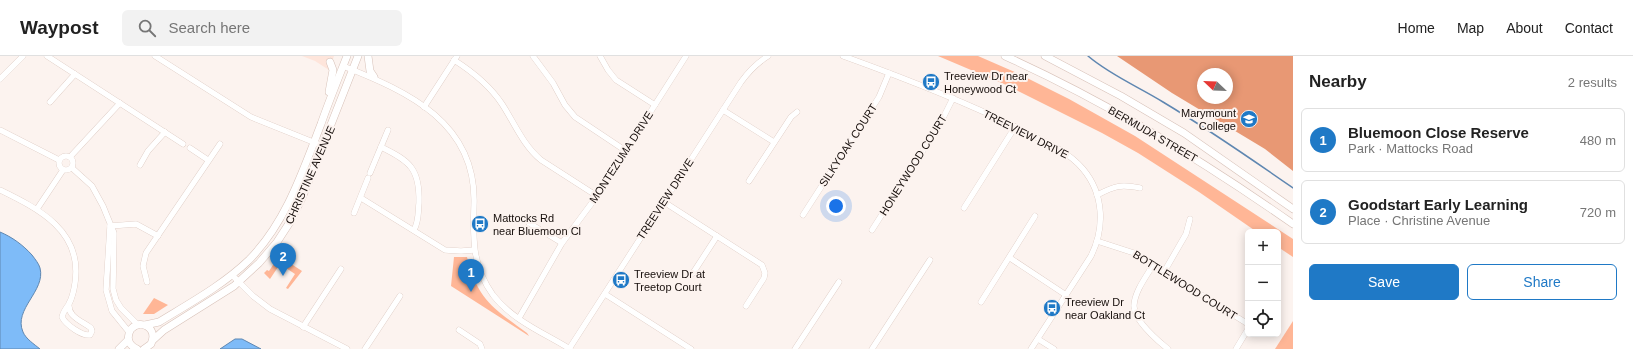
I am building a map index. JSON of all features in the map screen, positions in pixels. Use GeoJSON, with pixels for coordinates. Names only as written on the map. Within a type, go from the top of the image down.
{"type":"FeatureCollection","features":[{"type":"Feature","properties":{"kind":"main road","name":"CHRISTINE AVENUE"},"geometry":{"type":"LineString","coordinates":[[136,324],[159,322],[232,275],[268,238],[281,219],[293,194],[347,56]]}},
{"type":"Feature","properties":{"kind":"main road","name":"CHRISTINE AVENUE"},"geometry":{"type":"LineString","coordinates":[[149,346],[164,330],[239,282],[262,260],[277,242],[290,222],[302,198],[354,70],[358,56]]}},
{"type":"Feature","properties":{"kind":"main road"},"geometry":{"type":"LineString","coordinates":[[368,56],[370,71],[374,77]]}},
{"type":"Feature","properties":{"kind":"main road","name":"BERMUDA STREET"},"geometry":{"type":"LineString","coordinates":[[1005,56],[1063,83],[1136,123],[1215,171],[1293,224]]}},
{"type":"Feature","properties":{"kind":"main road","name":"BERMUDA STREET"},"geometry":{"type":"LineString","coordinates":[[1046,56],[1115,92],[1184,132],[1293,209]]}},
{"type":"Feature","properties":{"kind":"main road"},"geometry":{"type":"LineString","coordinates":[[326,110],[333,70],[330,62]]}},
{"type":"Feature","properties":{"kind":"main road"},"geometry":{"type":"LineString","coordinates":[[293,194],[302,198]]}},
{"type":"Feature","properties":{"kind":"main road"},"geometry":{"type":"LineString","coordinates":[[119,349],[128,340],[129,332],[136,324]]}},
{"type":"Feature","properties":{"kind":"main road"},"geometry":{"type":"LineString","coordinates":[[145,324],[152,332],[149,346]]}},
{"type":"Feature","properties":{"kind":"main road"},"geometry":{"type":"LineString","coordinates":[[128,340],[130,344],[137,349]]}},
{"type":"Feature","properties":{"kind":"street"},"geometry":{"type":"LineString","coordinates":[[0,79],[23,56]]}},
{"type":"Feature","properties":{"kind":"street"},"geometry":{"type":"LineString","coordinates":[[47,56],[183,144]]}},
{"type":"Feature","properties":{"kind":"street"},"geometry":{"type":"LineString","coordinates":[[155,56],[162,58],[251,117],[323,146]]}},
{"type":"Feature","properties":{"kind":"street"},"geometry":{"type":"LineString","coordinates":[[533,56],[553,83],[565,105],[575,117],[626,151]]}},
{"type":"Feature","properties":{"kind":"street"},"geometry":{"type":"LineString","coordinates":[[600,56],[616,80],[655,105]]}},
{"type":"Feature","properties":{"kind":"street","name":"MONTEZUMA DRIVE"},"geometry":{"type":"LineString","coordinates":[[519,318],[562,243],[597,196],[686,56]]}},
{"type":"Feature","properties":{"kind":"street","name":"TREEVIEW DRIVE"},"geometry":{"type":"LineString","coordinates":[[569,349],[750,70],[768,56]]}},
{"type":"Feature","properties":{"kind":"street","name":"TREEVIEW DRIVE"},"geometry":{"type":"LineString","coordinates":[[843,56],[952,98],[1015,127],[1069,155],[1084,169],[1090,178],[1097,195],[1101,220],[1097,241],[1091,256],[1031,349]]}},
{"type":"Feature","properties":{"kind":"street"},"geometry":{"type":"LineString","coordinates":[[424,107],[456,58],[496,96],[523,141],[534,155],[597,196]]}},
{"type":"Feature","properties":{"kind":"street"},"geometry":{"type":"LineString","coordinates":[[344,66],[374,77],[424,107],[446,125],[459,140],[467,157],[474,187],[474,250],[479,268],[487,286],[499,301],[519,318],[569,349]]}},
{"type":"Feature","properties":{"kind":"street","name":"SILKYOAK COURT"},"geometry":{"type":"LineString","coordinates":[[803,215],[879,98],[889,73]]}},
{"type":"Feature","properties":{"kind":"street"},"geometry":{"type":"LineString","coordinates":[[50,102],[76,74]]}},
{"type":"Feature","properties":{"kind":"street","name":"HONEYWOOD COURT"},"geometry":{"type":"LineString","coordinates":[[872,230],[935,131],[952,98]]}},
{"type":"Feature","properties":{"kind":"street"},"geometry":{"type":"LineString","coordinates":[[59,160],[66,156],[70,157],[120,103]]}},
{"type":"Feature","properties":{"kind":"street"},"geometry":{"type":"LineString","coordinates":[[723,110],[774,142]]}},
{"type":"Feature","properties":{"kind":"street"},"geometry":{"type":"LineString","coordinates":[[749,181],[791,116],[797,112]]}},
{"type":"Feature","properties":{"kind":"street"},"geometry":{"type":"LineString","coordinates":[[964,208],[1015,127]]}},
{"type":"Feature","properties":{"kind":"street"},"geometry":{"type":"LineString","coordinates":[[0,130],[59,160]]}},
{"type":"Feature","properties":{"kind":"street"},"geometry":{"type":"LineString","coordinates":[[354,213],[388,130]]}},
{"type":"Feature","properties":{"kind":"street"},"geometry":{"type":"LineString","coordinates":[[140,165],[148,151],[165,132]]}},
{"type":"Feature","properties":{"kind":"street"},"geometry":{"type":"LineString","coordinates":[[147,282],[143,266],[144,258],[220,144]]}},
{"type":"Feature","properties":{"kind":"street"},"geometry":{"type":"LineString","coordinates":[[381,147],[409,163],[418,178],[420,186],[418,218],[414,230]]}},
{"type":"Feature","properties":{"kind":"street"},"geometry":{"type":"LineString","coordinates":[[190,148],[208,160]]}},
{"type":"Feature","properties":{"kind":"street"},"geometry":{"type":"LineString","coordinates":[[70,157],[73,160],[72,168]]}},
{"type":"Feature","properties":{"kind":"street"},"geometry":{"type":"LineString","coordinates":[[59,160],[58,164],[63,170]]}},
{"type":"Feature","properties":{"kind":"street"},"geometry":{"type":"LineString","coordinates":[[63,170],[69,170],[72,168]]}},
{"type":"Feature","properties":{"kind":"street"},"geometry":{"type":"LineString","coordinates":[[72,168],[86,179],[99,197],[114,233],[113,289],[116,300],[121,308],[136,324]]}},
{"type":"Feature","properties":{"kind":"street"},"geometry":{"type":"LineString","coordinates":[[37,209],[63,170]]}},
{"type":"Feature","properties":{"kind":"street"},"geometry":{"type":"LineString","coordinates":[[1097,195],[1122,185],[1140,188]]}},
{"type":"Feature","properties":{"kind":"street"},"geometry":{"type":"LineString","coordinates":[[0,190],[37,209],[60,228],[66,237],[74,255],[76,282],[68,304],[62,315],[63,320],[83,334],[90,335],[92,331],[91,328],[71,314],[68,304]]}},
{"type":"Feature","properties":{"kind":"street"},"geometry":{"type":"LineString","coordinates":[[361,198],[445,250],[474,250]]}},
{"type":"Feature","properties":{"kind":"street"},"geometry":{"type":"LineString","coordinates":[[664,202],[764,267],[764,278],[746,306]]}},
{"type":"Feature","properties":{"kind":"street"},"geometry":{"type":"LineString","coordinates":[[982,302],[1035,216]]}},
{"type":"Feature","properties":{"kind":"street"},"geometry":{"type":"LineString","coordinates":[[1164,272],[1186,234],[1190,219]]}},
{"type":"Feature","properties":{"kind":"street"},"geometry":{"type":"LineString","coordinates":[[529,223],[562,243]]}},
{"type":"Feature","properties":{"kind":"street"},"geometry":{"type":"LineString","coordinates":[[110,226],[136,224],[158,236]]}},
{"type":"Feature","properties":{"kind":"street"},"geometry":{"type":"LineString","coordinates":[[110,226],[106,290],[112,311],[129,332]]}},
{"type":"Feature","properties":{"kind":"street"},"geometry":{"type":"LineString","coordinates":[[693,273],[717,236]]}},
{"type":"Feature","properties":{"kind":"street","name":"BOTTLEWOOD COURT"},"geometry":{"type":"LineString","coordinates":[[1097,241],[1129,250],[1245,322]]}},
{"type":"Feature","properties":{"kind":"street"},"geometry":{"type":"LineString","coordinates":[[1010,258],[1066,295]]}},
{"type":"Feature","properties":{"kind":"street"},"geometry":{"type":"LineString","coordinates":[[872,349],[930,260]]}},
{"type":"Feature","properties":{"kind":"street"},"geometry":{"type":"LineString","coordinates":[[1153,265],[1142,284],[1135,301],[1135,312],[1137,317],[1157,340],[1168,349]]}},
{"type":"Feature","properties":{"kind":"street"},"geometry":{"type":"LineString","coordinates":[[303,327],[340,270]]}},
{"type":"Feature","properties":{"kind":"street"},"geometry":{"type":"LineString","coordinates":[[232,275],[253,296],[267,307],[347,349]]}},
{"type":"Feature","properties":{"kind":"street"},"geometry":{"type":"LineString","coordinates":[[795,349],[839,282]]}},
{"type":"Feature","properties":{"kind":"street"},"geometry":{"type":"LineString","coordinates":[[605,294],[692,349]]}},
{"type":"Feature","properties":{"kind":"street"},"geometry":{"type":"LineString","coordinates":[[365,349],[400,296]]}},
{"type":"Feature","properties":{"kind":"street"},"geometry":{"type":"LineString","coordinates":[[459,330],[480,344],[482,349]]}},
{"type":"Feature","properties":{"kind":"street"},"geometry":{"type":"LineString","coordinates":[[1236,349],[1245,334]]}},
{"type":"Feature","properties":{"kind":"street"},"geometry":{"type":"LineString","coordinates":[[1038,339],[1054,349]]}},
{"type":"Feature","properties":{"kind":"shaded area"},"geometry":{"type":"Polygon","coordinates":[[[302,56],[334,56],[329,70],[315,61],[302,56]]]}},
{"type":"Feature","properties":{"kind":"shaded area"},"geometry":{"type":"Polygon","coordinates":[[[938,56],[978,56],[1017,73],[1069,99],[1135,136],[1278,229],[1253,229],[1138,153],[1102,133],[1004,84],[938,56]]]}},
{"type":"Feature","properties":{"kind":"shaded area","name":"Marymount College"},"geometry":{"type":"Polygon","coordinates":[[[1117,56],[1293,56],[1293,171],[1265,149],[1172,93],[1117,56]]]}},
{"type":"Feature","properties":{"kind":"shaded area"},"geometry":{"type":"Polygon","coordinates":[[[1281,231],[1293,239],[1293,257],[1281,249],[1281,231]]]}},
{"type":"Feature","properties":{"kind":"shaded area"},"geometry":{"type":"Polygon","coordinates":[[[279,256],[302,271],[288,289],[286,288],[295,274],[280,264],[270,279],[264,273],[267,270],[269,271],[279,256]]]}},
{"type":"Feature","properties":{"kind":"shaded area"},"geometry":{"type":"Polygon","coordinates":[[[454,257],[467,257],[476,283],[488,302],[529,336],[451,286],[454,257]]]}},
{"type":"Feature","properties":{"kind":"shaded area"},"geometry":{"type":"Polygon","coordinates":[[[154,298],[168,305],[154,314],[143,314],[154,298]]]}},
{"type":"Feature","properties":{"kind":"shaded area"},"geometry":{"type":"Polygon","coordinates":[[[1293,321],[1293,349],[1275,349],[1293,321]]]}},
{"type":"Feature","properties":{"kind":"water"},"geometry":{"type":"Polygon","coordinates":[[[0,232],[25,248],[32,255],[40,268],[41,276],[35,292],[22,316],[21,324],[26,337],[40,349],[0,349],[0,232]]]}},
{"type":"Feature","properties":{"kind":"water"},"geometry":{"type":"Polygon","coordinates":[[[235,339],[242,339],[261,349],[220,349],[235,339]]]}},
{"type":"Feature","properties":{"kind":"waterway"},"geometry":{"type":"LineString","coordinates":[[1088,56],[1115,75],[1154,96],[1196,123],[1293,188]]}},
{"type":"Feature","properties":{"kind":"place","name":"Treeview Dr near Honeywood Ct"},"geometry":{"type":"Point","coordinates":[931,82]}},
{"type":"Feature","properties":{"kind":"place","name":"Marymount College"},"geometry":{"type":"Point","coordinates":[1249,119]}},
{"type":"Feature","properties":{"kind":"place","name":"Mattocks Rd near Bluemoon Cl"},"geometry":{"type":"Point","coordinates":[480,224]}},
{"type":"Feature","properties":{"kind":"place","name":"Goodstart Early Learning"},"geometry":{"type":"Point","coordinates":[283,276]}},
{"type":"Feature","properties":{"kind":"place","name":"Treeview Dr at Treetop Court"},"geometry":{"type":"Point","coordinates":[621,280]}},
{"type":"Feature","properties":{"kind":"place","name":"Bluemoon Close Reserve"},"geometry":{"type":"Point","coordinates":[471,292]}},
{"type":"Feature","properties":{"kind":"place","name":"Treeview Dr near Oakland Ct"},"geometry":{"type":"Point","coordinates":[1052,308]}}]}
